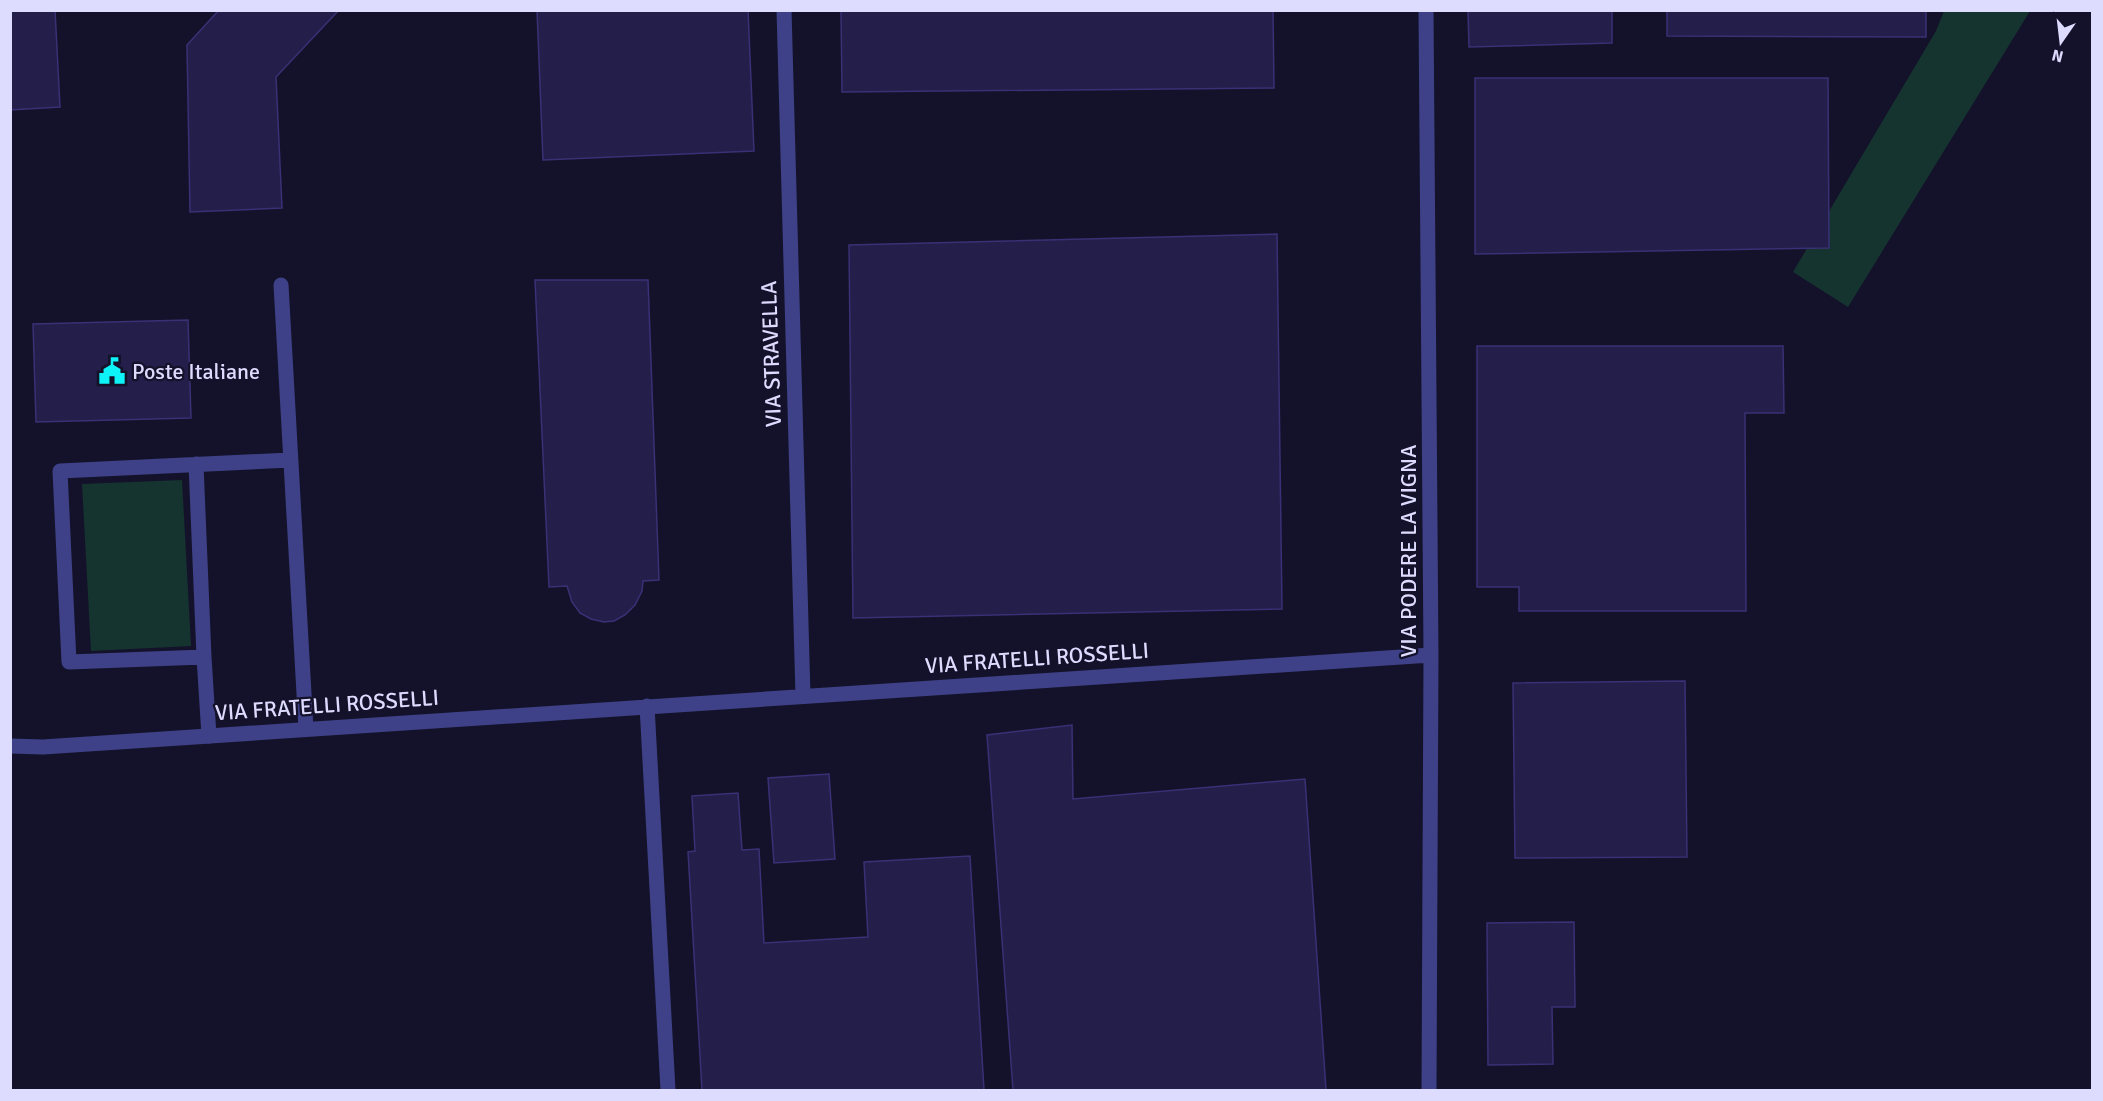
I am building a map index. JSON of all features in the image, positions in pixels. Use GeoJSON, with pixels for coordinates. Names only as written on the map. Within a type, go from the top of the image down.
{"type":"FeatureCollection","features":[{"type":"Feature","properties":{"kind":"street","name":"VIA STRAVELLA"},"geometry":{"type":"LineString","coordinates":[[784,10],[803,696]]}},
{"type":"Feature","properties":{"kind":"street","name":"VIA PODERE LA VIGNA"},"geometry":{"type":"LineString","coordinates":[[1426,10],[1431,655],[1429,1090]]}},
{"type":"Feature","properties":{"kind":"street"},"geometry":{"type":"LineString","coordinates":[[281,285],[306,729]]}},
{"type":"Feature","properties":{"kind":"street"},"geometry":{"type":"LineString","coordinates":[[204,657],[69,662],[60,471],[290,460]]}},
{"type":"Feature","properties":{"kind":"street"},"geometry":{"type":"LineString","coordinates":[[196,464],[209,735]]}},
{"type":"Feature","properties":{"kind":"street","name":"VIA FRATELLI ROSSELLI"},"geometry":{"type":"LineString","coordinates":[[10,746],[43,747],[1431,655]]}},
{"type":"Feature","properties":{"kind":"street"},"geometry":{"type":"LineString","coordinates":[[647,706],[668,1090]]}},
{"type":"Feature","properties":{"kind":"green space"},"geometry":{"type":"Polygon","coordinates":[[[1944,11],[2030,11],[1848,307],[1793,272],[1936,31],[1944,11]]]}},
{"type":"Feature","properties":{"kind":"green space"},"geometry":{"type":"Polygon","coordinates":[[[182,480],[191,646],[91,651],[82,484],[182,480]]]}},
{"type":"Feature","properties":{"kind":"building"},"geometry":{"type":"Polygon","coordinates":[[[10,10],[55,10],[60,107],[10,110],[10,10]]]}},
{"type":"Feature","properties":{"kind":"building"},"geometry":{"type":"Polygon","coordinates":[[[219,10],[339,10],[276,77],[282,208],[190,212],[187,45],[219,10]]]}},
{"type":"Feature","properties":{"kind":"building"},"geometry":{"type":"Polygon","coordinates":[[[537,10],[748,10],[754,151],[543,160],[537,10]]]}},
{"type":"Feature","properties":{"kind":"building"},"geometry":{"type":"Polygon","coordinates":[[[841,10],[1273,10],[1274,88],[842,92],[841,10]]]}},
{"type":"Feature","properties":{"kind":"building"},"geometry":{"type":"Polygon","coordinates":[[[1468,10],[1612,10],[1612,43],[1469,47],[1468,10]]]}},
{"type":"Feature","properties":{"kind":"building"},"geometry":{"type":"Polygon","coordinates":[[[1667,10],[1926,10],[1926,37],[1667,36],[1667,10]]]}},
{"type":"Feature","properties":{"kind":"building"},"geometry":{"type":"Polygon","coordinates":[[[1475,78],[1828,78],[1829,248],[1475,254],[1475,78]]]}},
{"type":"Feature","properties":{"kind":"building"},"geometry":{"type":"Polygon","coordinates":[[[1277,234],[1282,609],[853,618],[849,245],[1277,234]]]}},
{"type":"Feature","properties":{"kind":"building"},"geometry":{"type":"Polygon","coordinates":[[[535,280],[648,280],[659,580],[643,581],[642,591],[635,605],[625,615],[614,621],[604,622],[591,619],[580,613],[572,602],[567,586],[549,587],[535,280]]]}},
{"type":"Feature","properties":{"kind":"building","name":"Poste Italiane"},"geometry":{"type":"Polygon","coordinates":[[[188,320],[191,418],[36,422],[33,324],[188,320]]]}},
{"type":"Feature","properties":{"kind":"building"},"geometry":{"type":"Polygon","coordinates":[[[1477,346],[1783,346],[1784,413],[1745,413],[1746,611],[1519,611],[1519,587],[1477,587],[1477,346]]]}},
{"type":"Feature","properties":{"kind":"building"},"geometry":{"type":"Polygon","coordinates":[[[1685,681],[1687,857],[1515,858],[1513,683],[1685,681]]]}},
{"type":"Feature","properties":{"kind":"building"},"geometry":{"type":"Polygon","coordinates":[[[1072,725],[1073,799],[1305,779],[1326,1090],[1013,1090],[987,735],[1072,725]]]}},
{"type":"Feature","properties":{"kind":"building"},"geometry":{"type":"Polygon","coordinates":[[[829,774],[835,859],[774,863],[768,778],[829,774]]]}},
{"type":"Feature","properties":{"kind":"building"},"geometry":{"type":"Polygon","coordinates":[[[738,793],[742,850],[759,849],[764,943],[868,937],[864,862],[970,856],[984,1090],[702,1090],[688,852],[695,851],[692,796],[738,793]]]}},
{"type":"Feature","properties":{"kind":"building"},"geometry":{"type":"Polygon","coordinates":[[[1574,922],[1575,1007],[1552,1007],[1553,1064],[1488,1065],[1487,923],[1574,922]]]}},
{"type":"Feature","properties":{"kind":"place","name":"Poste Italiane"},"geometry":{"type":"Point","coordinates":[112,371]}}]}
